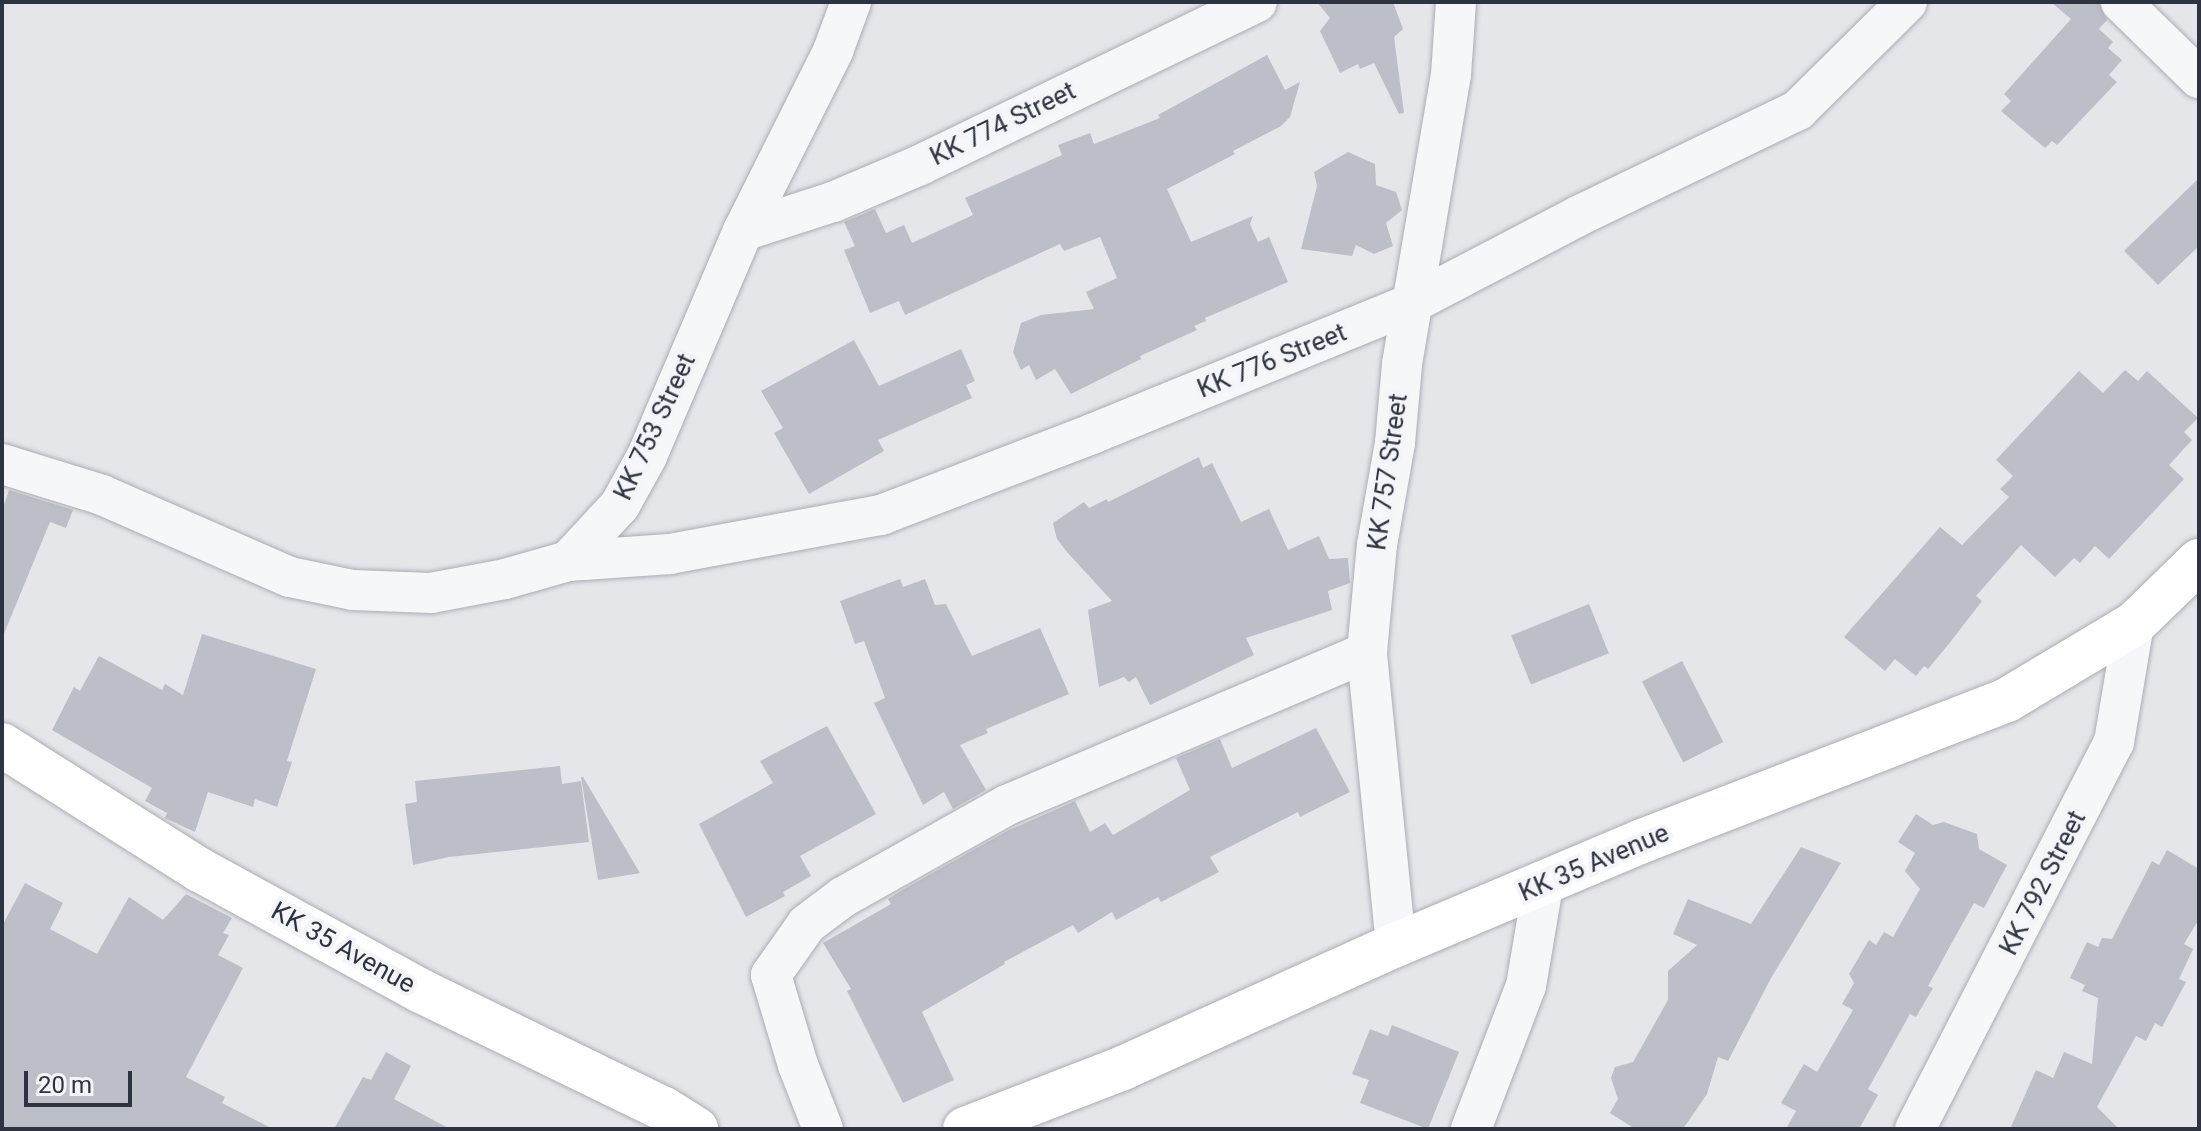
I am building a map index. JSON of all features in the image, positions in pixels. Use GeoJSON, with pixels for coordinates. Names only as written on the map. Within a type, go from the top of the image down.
{"type":"FeatureCollection","features":[{"type":"Feature","properties":{"kind":"main road","name":"KK 35 Avenue"},"geometry":{"type":"LineString","coordinates":[[965,1129],[1123,1068],[1396,945],[1543,886],[1642,841],[2007,700],[2134,624],[2199,561]]}},
{"type":"Feature","properties":{"kind":"main road","name":"KK 35 Avenue"},"geometry":{"type":"LineString","coordinates":[[2,745],[200,870],[421,991],[664,1109],[696,1129]]}},
{"type":"Feature","properties":{"kind":"street","name":"KK 753 Street"},"geometry":{"type":"LineString","coordinates":[[568,561],[620,505],[647,456],[743,231],[833,51],[851,2]]}},
{"type":"Feature","properties":{"kind":"street","name":"KK 774 Street"},"geometry":{"type":"LineString","coordinates":[[743,231],[833,202],[920,165],[1257,2]]}},
{"type":"Feature","properties":{"kind":"street","name":"KK 757 Street"},"geometry":{"type":"LineString","coordinates":[[1396,945],[1367,652],[1377,545],[1395,443],[1410,304],[1451,75],[1456,2]]}},
{"type":"Feature","properties":{"kind":"street","name":"KK 776 Street"},"geometry":{"type":"LineString","coordinates":[[568,561],[670,554],[881,515],[1107,428],[1410,304],[1578,216],[1798,110],[1907,2]]}},
{"type":"Feature","properties":{"kind":"street"},"geometry":{"type":"LineString","coordinates":[[2121,2],[2199,78]]}},
{"type":"Feature","properties":{"kind":"street"},"geometry":{"type":"LineString","coordinates":[[2,464],[102,495],[290,577],[353,590],[431,593],[505,579],[568,561]]}},
{"type":"Feature","properties":{"kind":"street","name":"KK 792 Street"},"geometry":{"type":"LineString","coordinates":[[1915,1129],[2114,742],[2134,624]]}},
{"type":"Feature","properties":{"kind":"street"},"geometry":{"type":"LineString","coordinates":[[823,1129],[798,1065],[771,975],[807,924],[843,897],[1007,805],[1367,652]]}},
{"type":"Feature","properties":{"kind":"street"},"geometry":{"type":"LineString","coordinates":[[1471,1129],[1526,986],[1543,886]]}},
{"type":"Feature","properties":{"kind":"building"},"geometry":{"type":"Polygon","coordinates":[[[1317,2],[1393,2],[1403,29],[1394,37],[1404,113],[1399,114],[1374,63],[1360,69],[1358,64],[1340,73],[1320,31],[1330,18],[1317,2]]]}},
{"type":"Feature","properties":{"kind":"building"},"geometry":{"type":"Polygon","coordinates":[[[2051,2],[2099,2],[2107,20],[2099,29],[2113,42],[2108,48],[2122,60],[2109,75],[2117,82],[2057,145],[2052,141],[2045,148],[2001,111],[2011,101],[2004,94],[2071,19],[2051,2]]]}},
{"type":"Feature","properties":{"kind":"building"},"geometry":{"type":"Polygon","coordinates":[[[1267,55],[1285,90],[1300,82],[1290,117],[1281,126],[1233,151],[1235,154],[1167,189],[1191,242],[1253,216],[1250,224],[1258,242],[1269,237],[1288,282],[1205,318],[1206,321],[1194,326],[1197,330],[1140,356],[1141,359],[1071,394],[1055,369],[1036,380],[1029,365],[1021,370],[1013,352],[1021,323],[1041,315],[1094,309],[1086,292],[1117,278],[1100,237],[1064,251],[1060,244],[905,315],[899,301],[870,313],[844,250],[855,246],[844,222],[875,209],[886,233],[904,225],[912,243],[973,215],[965,198],[1062,155],[1058,145],[1090,133],[1094,144],[1160,118],[1158,115],[1267,55]]]}},
{"type":"Feature","properties":{"kind":"building"},"geometry":{"type":"Polygon","coordinates":[[[1348,152],[1375,164],[1376,185],[1396,192],[1402,210],[1386,223],[1393,246],[1374,254],[1356,245],[1352,256],[1301,249],[1317,186],[1314,172],[1348,152]]]}},
{"type":"Feature","properties":{"kind":"building"},"geometry":{"type":"Polygon","coordinates":[[[2199,178],[2199,246],[2158,285],[2124,251],[2199,178]]]}},
{"type":"Feature","properties":{"kind":"building"},"geometry":{"type":"Polygon","coordinates":[[[854,340],[879,386],[961,349],[975,381],[966,385],[972,398],[878,440],[884,451],[809,494],[774,433],[783,428],[761,391],[854,340]]]}},
{"type":"Feature","properties":{"kind":"building"},"geometry":{"type":"Polygon","coordinates":[[[2125,370],[2138,381],[2147,371],[2198,418],[2184,432],[2192,440],[2169,465],[2184,479],[2109,559],[2095,546],[2080,563],[2074,558],[2055,577],[2021,545],[1976,596],[1982,601],[1948,645],[1928,669],[1924,666],[1916,676],[1895,659],[1885,671],[1844,637],[1940,527],[1962,545],[2009,497],[2000,489],[2013,476],[1996,460],[2079,371],[2103,393],[2125,370]]]}},
{"type":"Feature","properties":{"kind":"building"},"geometry":{"type":"Polygon","coordinates":[[[1199,457],[1203,468],[1212,463],[1241,522],[1269,509],[1288,550],[1319,536],[1329,559],[1348,558],[1350,583],[1328,591],[1332,610],[1246,638],[1254,655],[1150,705],[1136,677],[1129,682],[1124,677],[1099,687],[1088,610],[1112,601],[1057,539],[1053,523],[1084,502],[1089,508],[1107,499],[1108,502],[1199,457]]]}},
{"type":"Feature","properties":{"kind":"building"},"geometry":{"type":"Polygon","coordinates":[[[9,490],[73,510],[66,528],[50,522],[3,636],[2,511],[9,490]]]}},
{"type":"Feature","properties":{"kind":"building"},"geometry":{"type":"Polygon","coordinates":[[[900,579],[903,587],[925,579],[935,605],[946,604],[972,656],[1040,628],[1069,694],[986,729],[988,733],[960,745],[986,790],[953,809],[944,792],[923,805],[874,703],[885,698],[864,641],[855,644],[840,601],[900,579]]]}},
{"type":"Feature","properties":{"kind":"building"},"geometry":{"type":"Polygon","coordinates":[[[1589,604],[1609,653],[1531,685],[1511,635],[1589,604]]]}},
{"type":"Feature","properties":{"kind":"building"},"geometry":{"type":"Polygon","coordinates":[[[202,634],[316,669],[287,761],[292,762],[277,807],[255,799],[253,807],[208,792],[195,832],[165,818],[167,813],[145,801],[152,788],[52,730],[74,687],[80,691],[99,656],[162,690],[165,684],[183,695],[202,634]]]}},
{"type":"Feature","properties":{"kind":"building"},"geometry":{"type":"Polygon","coordinates":[[[1682,661],[1723,742],[1683,763],[1642,681],[1682,661]]]}},
{"type":"Feature","properties":{"kind":"building"},"geometry":{"type":"Polygon","coordinates":[[[827,726],[876,814],[800,856],[811,876],[783,892],[785,896],[746,917],[699,824],[773,783],[760,761],[827,726]]]}},
{"type":"Feature","properties":{"kind":"building"},"geometry":{"type":"Polygon","coordinates":[[[1316,728],[1350,792],[1300,817],[1298,812],[1210,857],[1219,872],[1161,902],[1158,897],[1116,920],[1112,912],[1078,933],[1073,925],[922,1012],[954,1080],[903,1103],[847,991],[851,989],[823,943],[891,904],[888,899],[904,889],[1009,830],[1075,801],[1090,832],[1105,823],[1113,835],[1190,790],[1176,758],[1220,739],[1232,768],[1316,728]]]}},
{"type":"Feature","properties":{"kind":"building"},"geometry":{"type":"Polygon","coordinates":[[[560,766],[562,784],[581,781],[589,842],[449,857],[413,865],[405,804],[417,802],[415,781],[560,766]]]}},
{"type":"Feature","properties":{"kind":"building"},"geometry":{"type":"Polygon","coordinates":[[[583,777],[640,873],[598,880],[583,777]]]}},
{"type":"Feature","properties":{"kind":"building"},"geometry":{"type":"Polygon","coordinates":[[[1916,814],[1933,825],[1944,822],[1977,834],[1979,849],[2007,865],[1984,908],[1974,903],[1928,986],[1933,988],[1916,1017],[1910,1014],[1868,1089],[1878,1095],[1859,1129],[1786,1129],[1796,1111],[1781,1103],[1804,1064],[1817,1072],[1853,1010],[1842,1004],[1854,983],[1849,974],[1869,940],[1876,945],[1884,932],[1893,937],[1920,889],[1905,871],[1915,853],[1898,842],[1916,814]]]}},
{"type":"Feature","properties":{"kind":"building"},"geometry":{"type":"Polygon","coordinates":[[[1801,847],[1841,863],[1771,978],[1728,1061],[1718,1057],[1707,1094],[1683,1129],[1635,1129],[1610,1113],[1618,1099],[1611,1078],[1615,1067],[1633,1062],[1668,1000],[1668,971],[1697,945],[1673,934],[1688,899],[1751,924],[1801,847]]]}},
{"type":"Feature","properties":{"kind":"building"},"geometry":{"type":"Polygon","coordinates":[[[2167,850],[2199,869],[2199,919],[2184,944],[2193,949],[2179,979],[2186,982],[2162,1027],[2155,1023],[2146,1041],[2136,1036],[2097,1107],[2119,1129],[2010,1129],[2036,1070],[2053,1078],[2064,1052],[2092,1064],[2098,998],[2082,991],[2085,985],[2070,978],[2087,942],[2098,947],[2102,938],[2112,939],[2152,861],[2159,865],[2167,850]]]}},
{"type":"Feature","properties":{"kind":"building"},"geometry":{"type":"Polygon","coordinates":[[[25,883],[63,903],[50,929],[97,954],[129,897],[163,920],[186,894],[232,918],[223,933],[229,935],[218,955],[243,968],[186,1077],[225,1097],[222,1103],[273,1129],[2,1129],[2,926],[25,883]]]}},
{"type":"Feature","properties":{"kind":"building"},"geometry":{"type":"Polygon","coordinates":[[[1392,1025],[1459,1052],[1428,1129],[1360,1103],[1369,1080],[1352,1074],[1370,1029],[1388,1036],[1392,1025]]]}},
{"type":"Feature","properties":{"kind":"building"},"geometry":{"type":"Polygon","coordinates":[[[386,1052],[411,1066],[394,1099],[450,1129],[334,1129],[363,1077],[371,1080],[386,1052]]]}}]}
